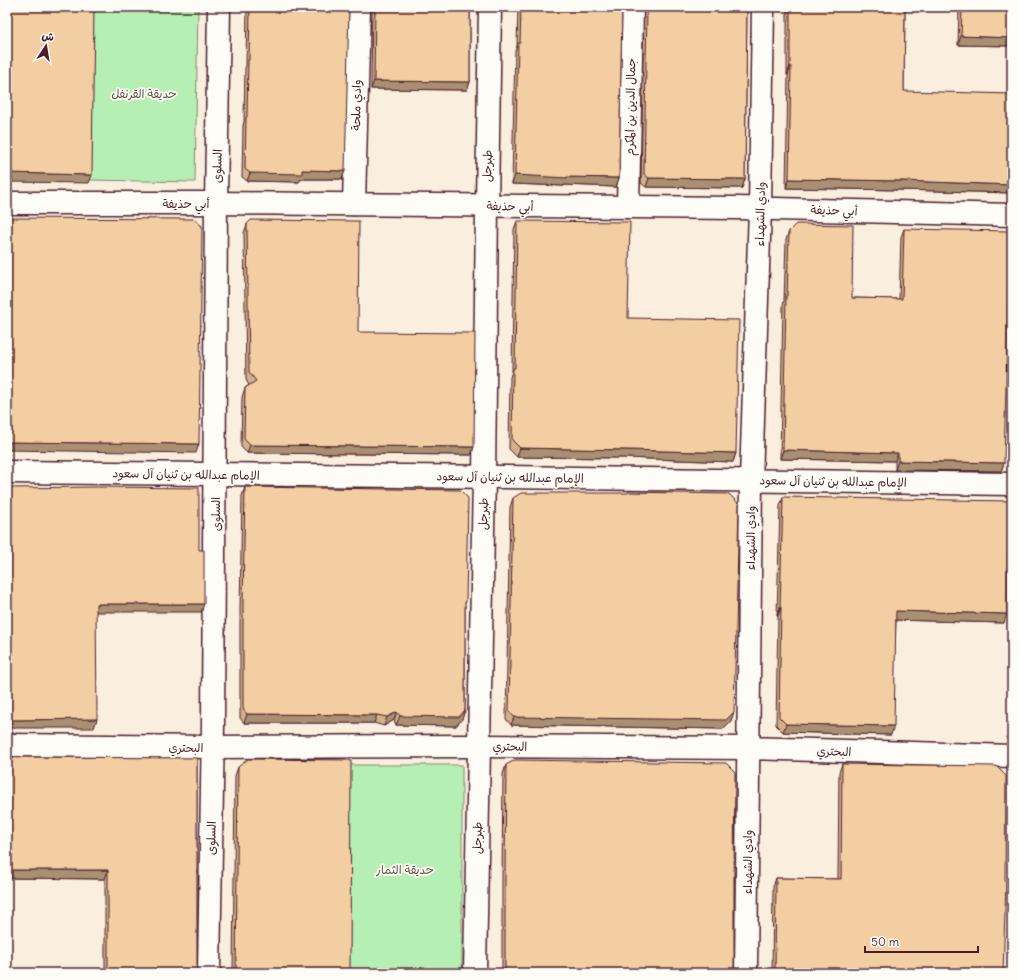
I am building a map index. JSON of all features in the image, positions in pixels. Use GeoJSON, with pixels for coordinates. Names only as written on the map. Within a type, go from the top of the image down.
{"type":"FeatureCollection","features":[{"type":"Feature","properties":{"kind":"street","name":"السلوى"},"geometry":{"type":"LineString","coordinates":[[209,973],[213,747],[216,203],[219,7]]}},
{"type":"Feature","properties":{"kind":"street","name":"وادي ملحة"},"geometry":{"type":"LineString","coordinates":[[354,204],[358,7]]}},
{"type":"Feature","properties":{"kind":"street","name":"طبرجل"},"geometry":{"type":"LineString","coordinates":[[476,973],[478,746],[484,477],[490,7]]}},
{"type":"Feature","properties":{"kind":"street","name":"جمال الدين بن المكرم"},"geometry":{"type":"LineString","coordinates":[[628,207],[632,7]]}},
{"type":"Feature","properties":{"kind":"street","name":"وادي الشهداء"},"geometry":{"type":"LineString","coordinates":[[746,973],[751,480],[760,208],[763,7]]}},
{"type":"Feature","properties":{"kind":"street","name":"أبي حذيفة"},"geometry":{"type":"LineString","coordinates":[[7,203],[216,203],[760,208],[1012,215]]}},
{"type":"Feature","properties":{"kind":"street","name":"الإمام عبدالله بن ثنيان آل سعود"},"geometry":{"type":"LineString","coordinates":[[7,472],[1012,484]]}},
{"type":"Feature","properties":{"kind":"street","name":"البحتري"},"geometry":{"type":"LineString","coordinates":[[7,745],[748,748],[1012,756]]}},
{"type":"Feature","properties":{"kind":"green space","name":"حديقة القرنفل"},"geometry":{"type":"Polygon","coordinates":[[[93,7],[198,7],[195,182],[90,180],[93,7]]]}},
{"type":"Feature","properties":{"kind":"green space","name":"حديقة الثمار"},"geometry":{"type":"Polygon","coordinates":[[[348,765],[462,765],[462,973],[348,973],[348,765]]]}},
{"type":"Feature","properties":{"kind":"building"},"geometry":{"type":"Polygon","coordinates":[[[7,7],[94,7],[92,175],[7,173],[7,7]]]}},
{"type":"Feature","properties":{"kind":"building"},"geometry":{"type":"Polygon","coordinates":[[[250,7],[349,7],[345,171],[302,170],[302,174],[250,173],[245,169],[250,7]]]}},
{"type":"Feature","properties":{"kind":"building"},"geometry":{"type":"Polygon","coordinates":[[[375,7],[470,7],[470,82],[374,81],[375,7]]]}},
{"type":"Feature","properties":{"kind":"building"},"geometry":{"type":"Polygon","coordinates":[[[521,7],[622,7],[619,178],[567,178],[515,175],[518,43],[520,43],[521,7]]]}},
{"type":"Feature","properties":{"kind":"building"},"geometry":{"type":"Polygon","coordinates":[[[647,7],[747,7],[745,179],[649,178],[644,174],[647,7]]]}},
{"type":"Feature","properties":{"kind":"building"},"geometry":{"type":"Polygon","coordinates":[[[790,7],[905,7],[904,91],[1012,94],[1012,185],[789,179],[791,66],[790,7]]]}},
{"type":"Feature","properties":{"kind":"building"},"geometry":{"type":"Polygon","coordinates":[[[962,7],[1012,7],[1012,38],[961,36],[962,7]]]}},
{"type":"Feature","properties":{"kind":"building"},"geometry":{"type":"Polygon","coordinates":[[[7,218],[194,219],[202,226],[199,444],[7,442],[7,218]]]}},
{"type":"Feature","properties":{"kind":"building"},"geometry":{"type":"Polygon","coordinates":[[[251,220],[359,221],[358,332],[475,333],[474,447],[250,445],[244,439],[245,388],[256,381],[249,372],[247,224],[251,220]]]}},
{"type":"Feature","properties":{"kind":"building"},"geometry":{"type":"Polygon","coordinates":[[[517,221],[630,222],[628,318],[739,320],[736,453],[520,448],[512,440],[513,368],[515,368],[517,221]]]}},
{"type":"Feature","properties":{"kind":"building"},"geometry":{"type":"Polygon","coordinates":[[[796,224],[853,225],[852,298],[902,299],[904,229],[1010,231],[1004,463],[898,461],[898,453],[783,450],[786,296],[789,231],[796,224]]]}},
{"type":"Feature","properties":{"kind":"building"},"geometry":{"type":"Polygon","coordinates":[[[245,487],[460,490],[468,498],[465,602],[465,710],[459,717],[400,716],[397,712],[387,717],[377,715],[247,714],[243,709],[245,487]]]}},
{"type":"Feature","properties":{"kind":"building"},"geometry":{"type":"Polygon","coordinates":[[[7,488],[199,488],[199,550],[204,550],[204,604],[96,604],[97,719],[7,720],[7,488]]]}},
{"type":"Feature","properties":{"kind":"building"},"geometry":{"type":"Polygon","coordinates":[[[628,492],[729,494],[739,504],[734,712],[726,720],[514,717],[509,711],[513,498],[521,493],[628,492]]]}},
{"type":"Feature","properties":{"kind":"building"},"geometry":{"type":"Polygon","coordinates":[[[783,497],[1009,501],[1007,614],[896,611],[894,726],[786,724],[779,717],[783,497]]]}},
{"type":"Feature","properties":{"kind":"building"},"geometry":{"type":"Polygon","coordinates":[[[7,757],[197,758],[197,973],[108,973],[108,870],[7,870],[7,757]]]}},
{"type":"Feature","properties":{"kind":"building"},"geometry":{"type":"Polygon","coordinates":[[[248,759],[351,760],[350,973],[236,973],[238,767],[248,759]]]}},
{"type":"Feature","properties":{"kind":"building"},"geometry":{"type":"Polygon","coordinates":[[[515,760],[726,763],[735,772],[734,973],[505,973],[506,765],[515,760]]]}},
{"type":"Feature","properties":{"kind":"building"},"geometry":{"type":"Polygon","coordinates":[[[842,764],[996,766],[1006,776],[1006,881],[1003,973],[775,973],[776,878],[841,879],[842,764]]]}}]}
